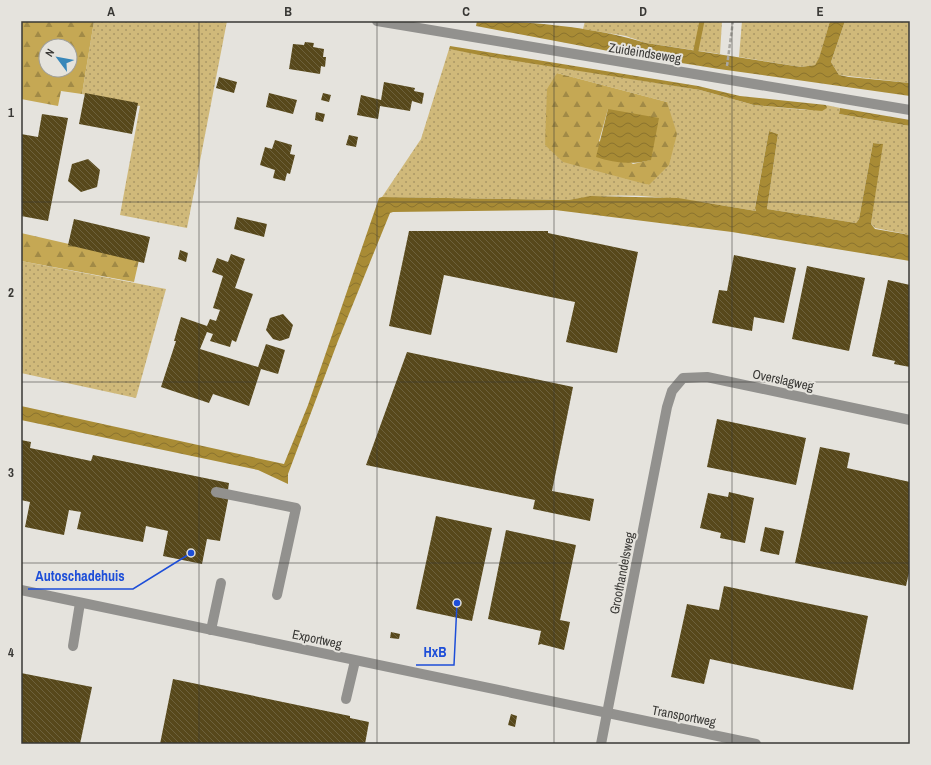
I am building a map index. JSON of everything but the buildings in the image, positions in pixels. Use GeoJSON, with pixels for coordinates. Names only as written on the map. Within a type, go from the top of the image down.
{"type":"FeatureCollection","features":[{"type":"Feature","properties":{"kind":"street","name":"Zuideindseweg"},"geometry":{"type":"LineString","coordinates":[[377,21],[910,110]]}},
{"type":"Feature","properties":{"kind":"street","name":"Overslagweg"},"geometry":{"type":"LineString","coordinates":[[667,407],[672,391],[683,378],[707,377],[910,420]]}},
{"type":"Feature","properties":{"kind":"street","name":"Groothandelsweg"},"geometry":{"type":"LineString","coordinates":[[601,744],[667,407]]}},
{"type":"Feature","properties":{"kind":"street"},"geometry":{"type":"LineString","coordinates":[[216,492],[296,508],[278,595]]}},
{"type":"Feature","properties":{"kind":"street"},"geometry":{"type":"LineString","coordinates":[[211,630],[221,583]]}},
{"type":"Feature","properties":{"kind":"street","name":"Exportweg"},"geometry":{"type":"LineString","coordinates":[[21,590],[607,714]]}},
{"type":"Feature","properties":{"kind":"street"},"geometry":{"type":"LineString","coordinates":[[73,646],[80,603]]}},
{"type":"Feature","properties":{"kind":"street"},"geometry":{"type":"LineString","coordinates":[[346,698],[355,661]]}},
{"type":"Feature","properties":{"kind":"street","name":"Transportweg"},"geometry":{"type":"LineString","coordinates":[[607,714],[756,744]]}},
{"type":"Feature","properties":{"kind":"path"},"geometry":{"type":"LineString","coordinates":[[726,72],[730,52],[733,21]]}},
{"type":"Feature","properties":{"kind":"shaded area"},"geometry":{"type":"Polygon","coordinates":[[[94,21],[227,21],[187,228],[120,215],[140,106],[82,94],[94,21]]]}},
{"type":"Feature","properties":{"kind":"shaded area"},"geometry":{"type":"Polygon","coordinates":[[[585,21],[722,21],[720,54],[646,43],[626,36],[583,29],[585,21]]]}},
{"type":"Feature","properties":{"kind":"shaded area"},"geometry":{"type":"Polygon","coordinates":[[[742,21],[830,21],[819,59],[815,65],[801,67],[739,57],[742,21]]]}},
{"type":"Feature","properties":{"kind":"shaded area"},"geometry":{"type":"Polygon","coordinates":[[[845,21],[910,21],[910,83],[839,75],[831,62],[845,21]]]}},
{"type":"Feature","properties":{"kind":"shaded area"},"geometry":{"type":"Polygon","coordinates":[[[449,49],[700,90],[754,105],[805,110],[827,106],[826,105],[840,108],[839,114],[910,126],[910,235],[875,228],[871,224],[882,144],[873,143],[859,219],[856,223],[767,209],[778,134],[769,131],[755,207],[756,211],[686,200],[639,196],[591,197],[568,200],[382,197],[421,139],[449,49]],[[557,73],[545,145],[649,185],[667,102],[557,73]]]}},
{"type":"Feature","properties":{"kind":"shaded area"},"geometry":{"type":"Polygon","coordinates":[[[21,261],[166,289],[136,398],[21,373],[21,261]]]}},
{"type":"Feature","properties":{"kind":"green space"},"geometry":{"type":"Polygon","coordinates":[[[21,21],[94,21],[82,94],[61,91],[58,106],[21,99],[21,21]]]}},
{"type":"Feature","properties":{"kind":"green space"},"geometry":{"type":"Polygon","coordinates":[[[557,73],[667,102],[677,134],[669,165],[649,185],[563,162],[545,145],[547,89],[557,73]],[[608,109],[599,141],[633,164],[650,160],[608,109]]]}},
{"type":"Feature","properties":{"kind":"green space"},"geometry":{"type":"Polygon","coordinates":[[[21,233],[139,260],[134,282],[21,261],[21,233]]]}},
{"type":"Feature","properties":{"kind":"water"},"geometry":{"type":"Polygon","coordinates":[[[477,21],[519,22],[585,29],[627,37],[646,43],[801,67],[815,65],[819,58],[830,21],[845,21],[831,62],[839,75],[910,83],[910,96],[719,69],[619,53],[476,26],[477,21]]]}},
{"type":"Feature","properties":{"kind":"water"},"geometry":{"type":"Polygon","coordinates":[[[450,46],[698,86],[740,96],[826,105],[827,108],[822,111],[754,105],[700,90],[485,56],[449,49],[450,46]]]}},
{"type":"Feature","properties":{"kind":"water"},"geometry":{"type":"Polygon","coordinates":[[[840,108],[910,120],[910,126],[839,114],[840,108]]]}},
{"type":"Feature","properties":{"kind":"water"},"geometry":{"type":"Polygon","coordinates":[[[608,109],[659,118],[651,160],[623,163],[596,157],[608,109]]]}},
{"type":"Feature","properties":{"kind":"water"},"geometry":{"type":"Polygon","coordinates":[[[769,131],[778,134],[767,209],[856,223],[859,219],[873,143],[883,144],[871,224],[875,229],[910,235],[910,261],[732,232],[555,210],[393,212],[390,213],[338,341],[288,474],[288,484],[258,470],[21,420],[21,406],[284,464],[308,405],[379,198],[568,200],[591,196],[678,198],[756,211],[755,208],[769,131]]]}},
{"type":"Feature","properties":{"kind":"waterway"},"geometry":{"type":"LineString","coordinates":[[696,50],[702,21]]}},
{"type":"Feature","properties":{"kind":"place","name":"Autoschadehuis"},"geometry":{"type":"Point","coordinates":[191,553]}},
{"type":"Feature","properties":{"kind":"place","name":"HxB"},"geometry":{"type":"Point","coordinates":[457,603]}}]}
